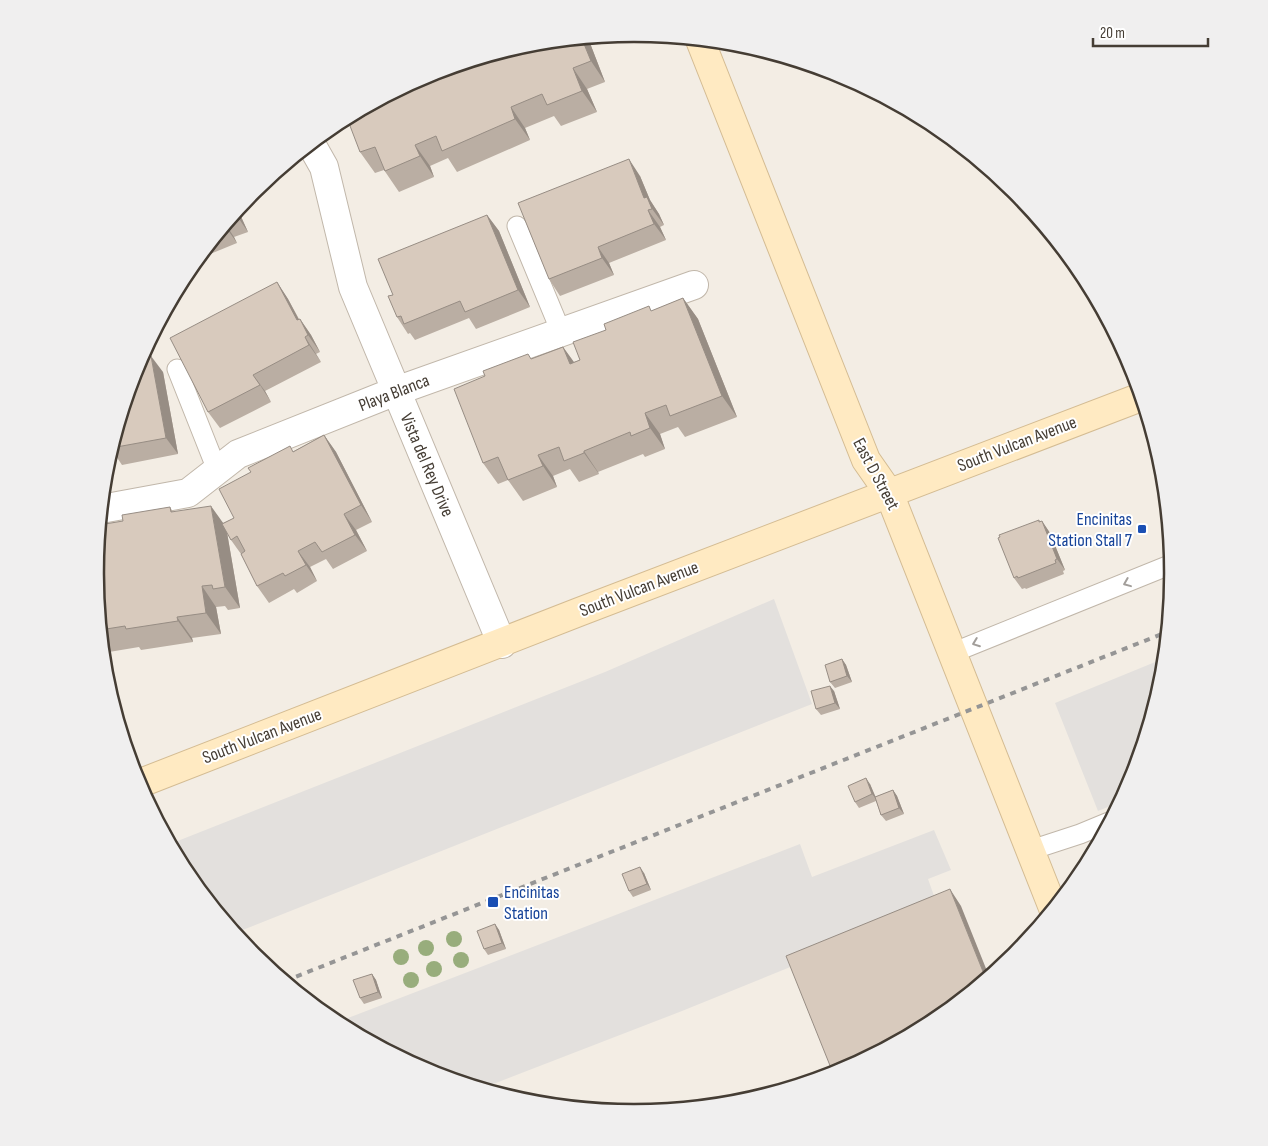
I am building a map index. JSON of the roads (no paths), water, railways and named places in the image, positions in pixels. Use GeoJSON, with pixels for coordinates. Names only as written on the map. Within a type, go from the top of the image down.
{"type":"FeatureCollection","features":[{"type":"Feature","properties":{"kind":"main road","name":"East D Street"},"geometry":{"type":"LineString","coordinates":[[703,47],[866,460],[889,493],[1050,902]]}},
{"type":"Feature","properties":{"kind":"main road","name":"South Vulcan Avenue"},"geometry":{"type":"LineString","coordinates":[[146,781],[1135,398]]}},
{"type":"Feature","properties":{"kind":"street","name":"Vista del Rey Drive"},"geometry":{"type":"LineString","coordinates":[[314,150],[324,167],[353,287],[502,644]]}},
{"type":"Feature","properties":{"kind":"street","name":"Playa Blanca"},"geometry":{"type":"LineString","coordinates":[[108,508],[188,493],[238,454],[396,391],[694,285]]}},
{"type":"Feature","properties":{"kind":"lane"},"geometry":{"type":"LineString","coordinates":[[517,226],[561,332]]}},
{"type":"Feature","properties":{"kind":"lane"},"geometry":{"type":"LineString","coordinates":[[177,370],[217,470]]}},
{"type":"Feature","properties":{"kind":"lane"},"geometry":{"type":"LineString","coordinates":[[952,652],[1164,567]]}},
{"type":"Feature","properties":{"kind":"lane"},"geometry":{"type":"LineString","coordinates":[[1030,850],[1100,826]]}},
{"type":"Feature","properties":{"kind":"railway"},"geometry":{"type":"LineString","coordinates":[[292,978],[1161,635]]}},
{"type":"Feature","properties":{"kind":"place","name":"Encinitas Station Stall 7"},"geometry":{"type":"Point","coordinates":[1142,529]}},
{"type":"Feature","properties":{"kind":"place","name":"Encinitas Station"},"geometry":{"type":"Point","coordinates":[493,902]}}]}
